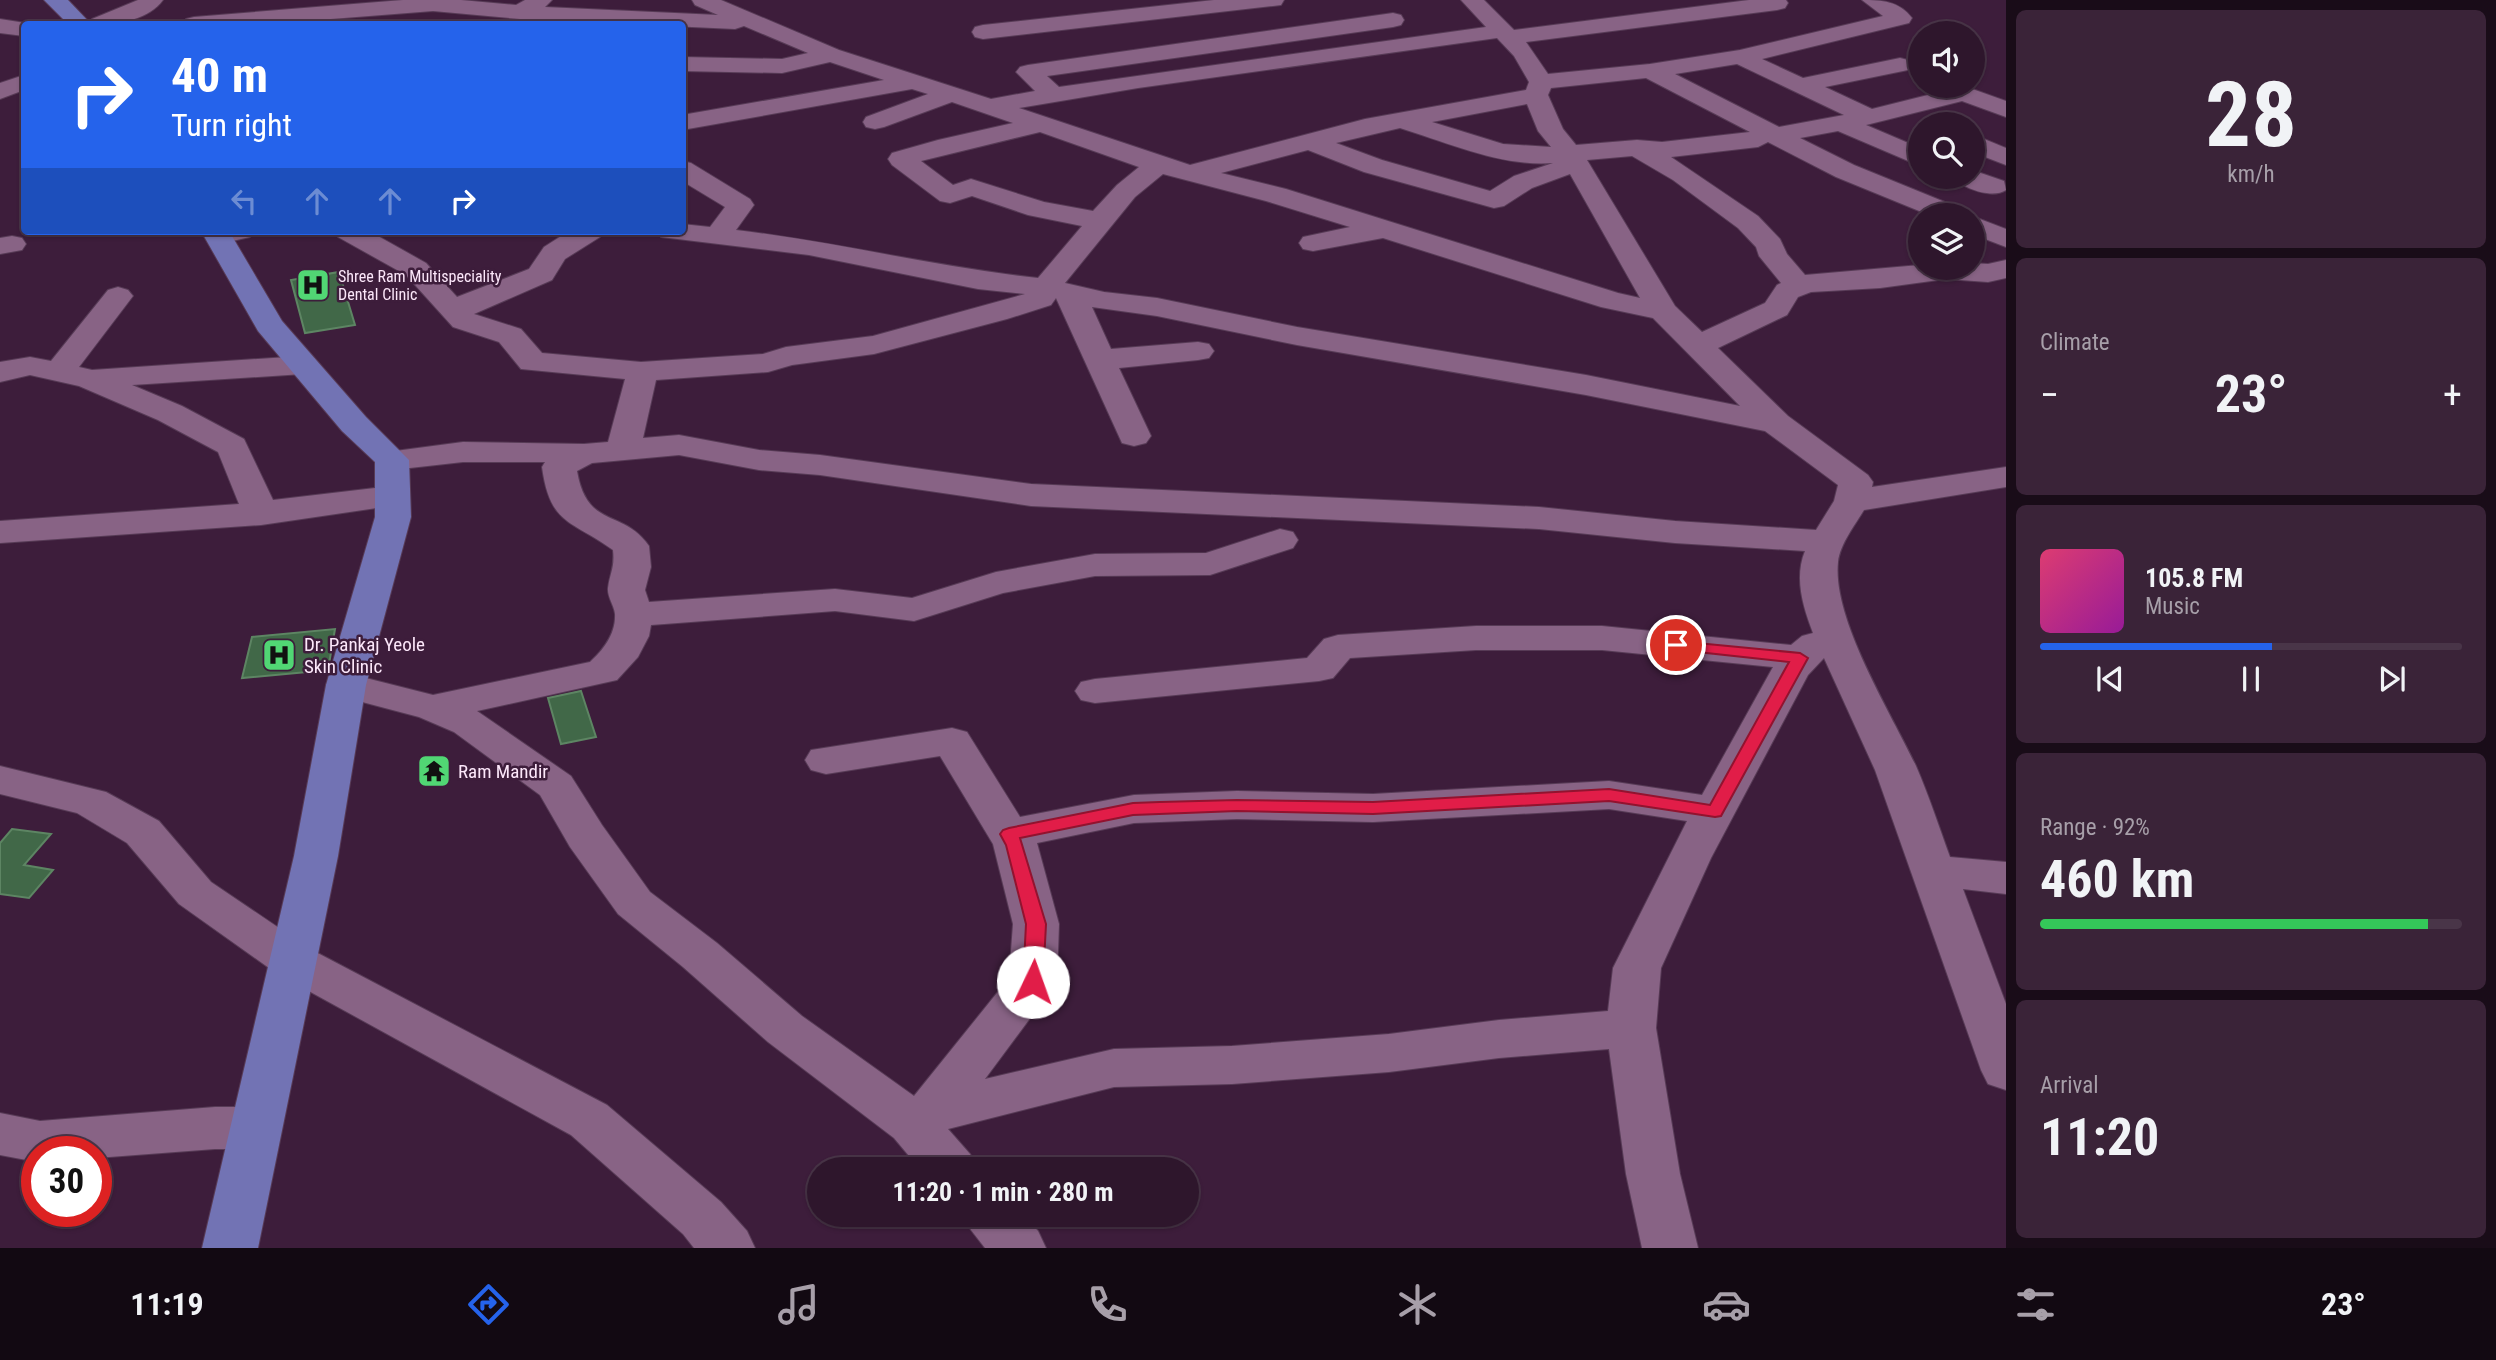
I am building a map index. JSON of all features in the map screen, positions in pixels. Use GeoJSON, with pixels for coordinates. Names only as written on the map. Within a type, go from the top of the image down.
{"type":"FeatureCollection","features":[{"type":"Feature","properties":{"kind":"main road"},"geometry":{"type":"LineString","coordinates":[[55,0],[77,21]]}},
{"type":"Feature","properties":{"kind":"main road"},"geometry":{"type":"LineString","coordinates":[[226,235],[269,325],[354,424],[392,460],[393,517],[346,685],[316,856],[230,1248]]}},
{"type":"Feature","properties":{"kind":"street"},"geometry":{"type":"LineString","coordinates":[[109,21],[152,0]]}},
{"type":"Feature","properties":{"kind":"street"},"geometry":{"type":"LineString","coordinates":[[516,17],[541,0]]}},
{"type":"Feature","properties":{"kind":"street"},"geometry":{"type":"LineString","coordinates":[[703,0],[728,10],[757,13],[831,55],[1043,124],[1158,165],[1315,207],[1612,301],[1663,310]]}},
{"type":"Feature","properties":{"kind":"street"},"geometry":{"type":"LineString","coordinates":[[983,32],[1157,6],[1273,0]]}},
{"type":"Feature","properties":{"kind":"street"},"geometry":{"type":"LineString","coordinates":[[226,21],[430,2],[516,17],[757,13]]}},
{"type":"Feature","properties":{"kind":"street"},"geometry":{"type":"LineString","coordinates":[[989,106],[1138,80],[1492,29],[1777,3]]}},
{"type":"Feature","properties":{"kind":"street"},"geometry":{"type":"LineString","coordinates":[[1191,173],[1353,130],[1539,89],[1740,57],[1828,36],[1884,5],[1908,22]]}},
{"type":"Feature","properties":{"kind":"street"},"geometry":{"type":"LineString","coordinates":[[1015,9],[1036,26]]}},
{"type":"Feature","properties":{"kind":"street"},"geometry":{"type":"LineString","coordinates":[[1054,95],[1028,72],[1410,18]]}},
{"type":"Feature","properties":{"kind":"street"},"geometry":{"type":"LineString","coordinates":[[0,26],[21,29]]}},
{"type":"Feature","properties":{"kind":"street"},"geometry":{"type":"LineString","coordinates":[[1492,29],[1539,89],[1550,131],[1573,158],[1663,310],[1776,423],[1856,482],[1852,501],[1827,542],[1820,560],[1815,645],[1689,858],[1637,968],[1631,1028],[1653,1174],[1670,1248]]}},
{"type":"Feature","properties":{"kind":"street"},"geometry":{"type":"LineString","coordinates":[[1828,36],[1908,69]]}},
{"type":"Feature","properties":{"kind":"street"},"geometry":{"type":"LineString","coordinates":[[686,64],[782,66],[831,55]]}},
{"type":"Feature","properties":{"kind":"street"},"geometry":{"type":"LineString","coordinates":[[1740,57],[1869,117]]}},
{"type":"Feature","properties":{"kind":"street"},"geometry":{"type":"LineString","coordinates":[[1325,72],[1408,66]]}},
{"type":"Feature","properties":{"kind":"street"},"geometry":{"type":"LineString","coordinates":[[1802,85],[1908,70]]}},
{"type":"Feature","properties":{"kind":"street"},"geometry":{"type":"LineString","coordinates":[[1650,71],[1765,137],[1922,203]]}},
{"type":"Feature","properties":{"kind":"street"},"geometry":{"type":"LineString","coordinates":[[1985,86],[1998,84],[1990,78]]}},
{"type":"Feature","properties":{"kind":"street"},"geometry":{"type":"LineString","coordinates":[[686,122],[914,82]]}},
{"type":"Feature","properties":{"kind":"street"},"geometry":{"type":"LineString","coordinates":[[0,92],[21,83]]}},
{"type":"Feature","properties":{"kind":"street"},"geometry":{"type":"LineString","coordinates":[[0,104],[21,94]]}},
{"type":"Feature","properties":{"kind":"street"},"geometry":{"type":"LineString","coordinates":[[875,122],[952,94]]}},
{"type":"Feature","properties":{"kind":"street"},"geometry":{"type":"LineString","coordinates":[[1400,120],[1500,151],[1573,158],[1637,148],[1662,150],[1765,137],[1897,111],[1932,98]]}},
{"type":"Feature","properties":{"kind":"street"},"geometry":{"type":"LineString","coordinates":[[1977,98],[2006,110]]}},
{"type":"Feature","properties":{"kind":"street"},"geometry":{"type":"LineString","coordinates":[[1897,111],[1908,116]]}},
{"type":"Feature","properties":{"kind":"street"},"geometry":{"type":"LineString","coordinates":[[1841,123],[1908,152]]}},
{"type":"Feature","properties":{"kind":"street"},"geometry":{"type":"LineString","coordinates":[[1043,124],[947,145],[901,159],[950,195],[971,187],[1038,209],[1099,221]]}},
{"type":"Feature","properties":{"kind":"street"},"geometry":{"type":"LineString","coordinates":[[1353,130],[1414,150]]}},
{"type":"Feature","properties":{"kind":"street"},"geometry":{"type":"LineString","coordinates":[[1985,136],[2006,130]]}},
{"type":"Feature","properties":{"kind":"street"},"geometry":{"type":"LineString","coordinates":[[1311,142],[1373,166],[1494,200],[1523,182],[1573,158]]}},
{"type":"Feature","properties":{"kind":"street"},"geometry":{"type":"LineString","coordinates":[[1985,146],[2006,157]]}},
{"type":"Feature","properties":{"kind":"street"},"geometry":{"type":"LineString","coordinates":[[1637,148],[1682,174],[1748,222],[1770,245],[1773,256],[1799,286]]}},
{"type":"Feature","properties":{"kind":"street"},"geometry":{"type":"LineString","coordinates":[[1845,171],[1908,157]]}},
{"type":"Feature","properties":{"kind":"street"},"geometry":{"type":"LineString","coordinates":[[1134,436],[1100,360],[1053,275],[1087,240],[1099,221],[1126,191],[1158,165]]}},
{"type":"Feature","properties":{"kind":"street"},"geometry":{"type":"LineString","coordinates":[[1315,207],[1373,166]]}},
{"type":"Feature","properties":{"kind":"street"},"geometry":{"type":"LineString","coordinates":[[1473,168],[1523,182]]}},
{"type":"Feature","properties":{"kind":"street"},"geometry":{"type":"LineString","coordinates":[[686,171],[700,177],[740,205],[718,234]]}},
{"type":"Feature","properties":{"kind":"street"},"geometry":{"type":"LineString","coordinates":[[1985,183],[2002,188]]}},
{"type":"Feature","properties":{"kind":"street"},"geometry":{"type":"LineString","coordinates":[[1985,216],[2006,214]]}},
{"type":"Feature","properties":{"kind":"street"},"geometry":{"type":"LineString","coordinates":[[1314,243],[1387,229]]}},
{"type":"Feature","properties":{"kind":"street"},"geometry":{"type":"LineString","coordinates":[[1985,230],[2006,239]]}},
{"type":"Feature","properties":{"kind":"street"},"geometry":{"type":"LineString","coordinates":[[686,232],[809,247],[978,280],[1060,291],[1586,385],[1776,423]]}},
{"type":"Feature","properties":{"kind":"street"},"geometry":{"type":"LineString","coordinates":[[355,235],[416,269],[420,277],[462,321],[498,328],[522,344],[532,362],[641,371],[768,363],[786,356],[874,345],[996,313],[1060,291]]}},
{"type":"Feature","properties":{"kind":"street"},"geometry":{"type":"LineString","coordinates":[[457,316],[464,305],[542,274],[545,261],[557,248],[571,244],[584,235]]}},
{"type":"Feature","properties":{"kind":"street"},"geometry":{"type":"LineString","coordinates":[[1699,345],[1776,310],[1787,291],[1806,283],[1880,279],[1946,270],[1988,274],[2006,268]]}},
{"type":"Feature","properties":{"kind":"street"},"geometry":{"type":"LineString","coordinates":[[74,376],[118,296]]}},
{"type":"Feature","properties":{"kind":"street"},"geometry":{"type":"LineString","coordinates":[[1100,360],[1198,351]]}},
{"type":"Feature","properties":{"kind":"street"},"geometry":{"type":"LineString","coordinates":[[74,376],[303,365]]}},
{"type":"Feature","properties":{"kind":"street"},"geometry":{"type":"LineString","coordinates":[[0,372],[30,366],[74,376],[170,414],[232,446],[261,514]]}},
{"type":"Feature","properties":{"kind":"street"},"geometry":{"type":"LineString","coordinates":[[620,449],[624,446],[640,390],[641,371]]}},
{"type":"Feature","properties":{"kind":"street"},"geometry":{"type":"LineString","coordinates":[[392,460],[427,454],[584,454],[680,445],[759,460],[820,465],[1031,495],[1539,518],[1675,532],[1827,542]]}},
{"type":"Feature","properties":{"kind":"street"},"geometry":{"type":"LineString","coordinates":[[433,708],[604,671],[618,657],[630,636],[635,615],[626,590],[633,567],[631,546],[618,535],[589,523],[569,506],[561,490],[559,467],[584,454]]}},
{"type":"Feature","properties":{"kind":"street"},"geometry":{"type":"LineString","coordinates":[[1852,501],[2006,477]]}},
{"type":"Feature","properties":{"kind":"street"},"geometry":{"type":"LineString","coordinates":[[0,532],[134,525],[261,514],[392,497]]}},
{"type":"Feature","properties":{"kind":"street"},"geometry":{"type":"LineString","coordinates":[[635,615],[835,600],[914,610],[996,583],[1096,565],[1210,564],[1280,540]]}},
{"type":"Feature","properties":{"kind":"street"},"geometry":{"type":"LineString","coordinates":[[1096,691],[1319,669],[1338,647],[1476,638],[1602,638],[1815,645]]}},
{"type":"Feature","properties":{"kind":"street"},"geometry":{"type":"LineString","coordinates":[[1815,645],[1896,770],[2006,1070]]}},
{"type":"Feature","properties":{"kind":"street"},"geometry":{"type":"LineString","coordinates":[[346,685],[433,708],[469,723],[556,786],[586,836],[634,903],[700,955],[785,1029],[921,1118],[944,1157]]}},
{"type":"Feature","properties":{"kind":"street"},"geometry":{"type":"LineString","coordinates":[[826,760],[952,741],[1015,845],[1036,924],[1033,982],[921,1118]]}},
{"type":"Feature","properties":{"kind":"street"},"geometry":{"type":"LineString","coordinates":[[12,794],[92,802],[143,832],[195,893],[293,961],[589,1120],[702,1218],[727,1248]]}},
{"type":"Feature","properties":{"kind":"street"},"geometry":{"type":"LineString","coordinates":[[1009,834],[1133,809],[1160,808],[1373,808],[1609,795],[1715,811]]}},
{"type":"Feature","properties":{"kind":"street"},"geometry":{"type":"LineString","coordinates":[[1933,871],[2006,878]]}},
{"type":"Feature","properties":{"kind":"street"},"geometry":{"type":"LineString","coordinates":[[921,1118],[1114,1068],[1245,1064],[1631,1028]]}},
{"type":"Feature","properties":{"kind":"street"},"geometry":{"type":"LineString","coordinates":[[0,1134],[40,1142],[215,1128],[256,1128]]}},
{"type":"Feature","properties":{"kind":"building"},"geometry":{"type":"Polygon","coordinates":[[[339,272],[355,325],[305,333],[291,280],[339,272]]]}},
{"type":"Feature","properties":{"kind":"building"},"geometry":{"type":"Polygon","coordinates":[[[335,629],[328,670],[242,678],[252,637],[335,629]]]}},
{"type":"Feature","properties":{"kind":"building"},"geometry":{"type":"Polygon","coordinates":[[[581,691],[596,737],[561,744],[548,698],[581,691]]]}},
{"type":"Feature","properties":{"kind":"building"},"geometry":{"type":"Polygon","coordinates":[[[12,829],[51,834],[24,865],[53,870],[29,898],[0,894],[0,843],[12,829]]]}},
{"type":"Feature","properties":{"kind":"place","name":"Shree Ram Multispeciality Dental Clinic"},"geometry":{"type":"Point","coordinates":[313,285]}},
{"type":"Feature","properties":{"kind":"place","name":"Dr. Pankaj Yeole Skin Clinic"},"geometry":{"type":"Point","coordinates":[279,655]}},
{"type":"Feature","properties":{"kind":"place","name":"Ram Mandir"},"geometry":{"type":"Point","coordinates":[434,771]}},
{"type":"Feature","properties":{"kind":"route"},"geometry":{"type":"LineString","coordinates":[[1033,982],[1036,924],[1015,845],[1009,834],[1133,809],[1160,808],[1373,808],[1609,795],[1715,811],[1788,675],[1800,658],[1676,645]]}}]}
